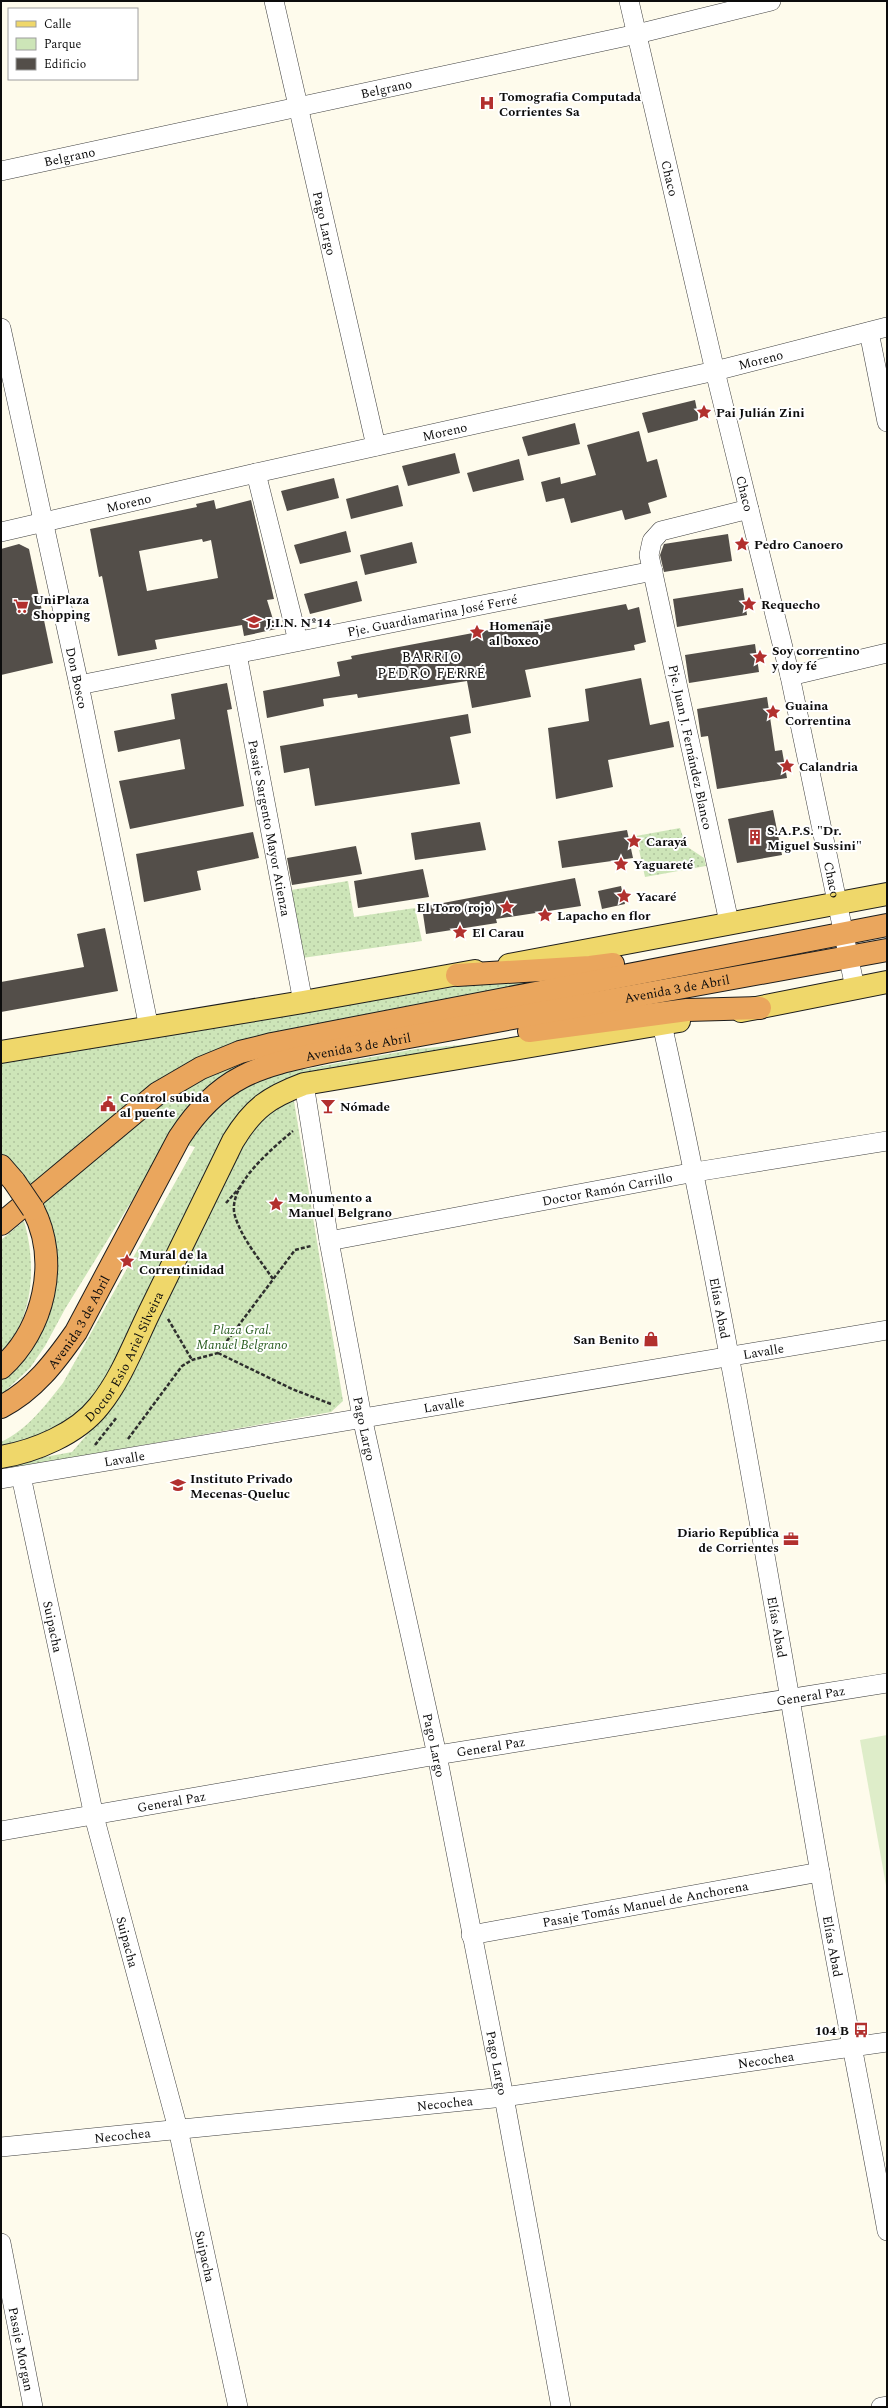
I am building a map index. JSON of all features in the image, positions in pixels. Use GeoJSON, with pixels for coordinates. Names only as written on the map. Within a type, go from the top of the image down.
{"type":"FeatureCollection","features":[{"type":"Feature","properties":{"kind":"highway","name":"Avenida 3 de Abril"},"geometry":{"type":"LineString","coordinates":[[1,1224],[158,1093],[201,1068],[240,1052],[272,1044],[887,925]]}},
{"type":"Feature","properties":{"kind":"highway"},"geometry":{"type":"LineString","coordinates":[[457,975],[590,967],[735,945],[834,935]]}},
{"type":"Feature","properties":{"kind":"highway","name":"Avenida 3 de Abril"},"geometry":{"type":"LineString","coordinates":[[1,1408],[27,1390],[46,1372],[76,1332],[179,1138],[200,1108],[214,1094],[236,1079],[266,1066],[326,1052],[410,1038],[887,950]]}},
{"type":"Feature","properties":{"kind":"highway"},"geometry":{"type":"LineString","coordinates":[[410,1038],[489,1036],[687,1010],[760,1008]]}},
{"type":"Feature","properties":{"kind":"highway"},"geometry":{"type":"LineString","coordinates":[[1,1368],[19,1348],[32,1327],[44,1290],[46,1271],[43,1235],[33,1209],[8,1173]]}},
{"type":"Feature","properties":{"kind":"main road"},"geometry":{"type":"LineString","coordinates":[[1,1052],[457,975],[729,922],[887,894]]}},
{"type":"Feature","properties":{"kind":"main road","name":"Avenida 3 de Abril"},"geometry":{"type":"LineString","coordinates":[[304,1084],[760,1008],[887,982]]}},
{"type":"Feature","properties":{"kind":"main road","name":"Doctor Esio Ariel Silveira"},"geometry":{"type":"LineString","coordinates":[[1,1457],[22,1453],[54,1440],[86,1419],[99,1407],[124,1366],[233,1141],[243,1125],[262,1104],[274,1096],[304,1084]]}},
{"type":"Feature","properties":{"kind":"street","name":"Pago Largo"},"geometry":{"type":"LineString","coordinates":[[274,1],[297,108],[376,446]]}},
{"type":"Feature","properties":{"kind":"street","name":"Chaco"},"geometry":{"type":"LineString","coordinates":[[630,1],[715,371],[790,676],[838,902],[834,935],[849,958],[855,988]]}},
{"type":"Feature","properties":{"kind":"street","name":"Belgrano"},"geometry":{"type":"LineString","coordinates":[[1,171],[637,34],[771,1]]}},
{"type":"Feature","properties":{"kind":"street","name":"Don Bosco"},"geometry":{"type":"LineString","coordinates":[[1,328],[79,685],[150,1028]]}},
{"type":"Feature","properties":{"kind":"street","name":"Moreno"},"geometry":{"type":"LineString","coordinates":[[1,532],[256,473],[715,371],[878,330]]}},
{"type":"Feature","properties":{"kind":"street"},"geometry":{"type":"LineString","coordinates":[[878,330],[887,422]]}},
{"type":"Feature","properties":{"kind":"street"},"geometry":{"type":"LineString","coordinates":[[256,473],[298,641]]}},
{"type":"Feature","properties":{"kind":"street"},"geometry":{"type":"LineString","coordinates":[[653,571],[649,555],[652,541],[661,531],[749,509]]}},
{"type":"Feature","properties":{"kind":"street","name":"Pje. Guardiamarina José Ferré"},"geometry":{"type":"LineString","coordinates":[[79,685],[653,571]]}},
{"type":"Feature","properties":{"kind":"street","name":"Pje. Juan J. Fernández Blanco"},"geometry":{"type":"LineString","coordinates":[[653,571],[729,922]]}},
{"type":"Feature","properties":{"kind":"street"},"geometry":{"type":"LineString","coordinates":[[790,676],[887,653]]}},
{"type":"Feature","properties":{"kind":"street","name":"Pasaje Sargento Mayor Atienza"},"geometry":{"type":"LineString","coordinates":[[236,654],[302,1002]]}},
{"type":"Feature","properties":{"kind":"street","name":"Elías Abad"},"geometry":{"type":"LineString","coordinates":[[662,1024],[695,1172],[730,1357],[820,1872],[887,2231]]}},
{"type":"Feature","properties":{"kind":"street","name":"Pago Largo"},"geometry":{"type":"LineString","coordinates":[[304,1084],[329,1241],[362,1417],[437,1755],[471,1935],[504,2097],[561,2407]]}},
{"type":"Feature","properties":{"kind":"street","name":"Doctor Ramón Carrillo"},"geometry":{"type":"LineString","coordinates":[[329,1241],[695,1172],[887,1141]]}},
{"type":"Feature","properties":{"kind":"street","name":"Lavalle"},"geometry":{"type":"LineString","coordinates":[[1,1479],[362,1417],[887,1330]]}},
{"type":"Feature","properties":{"kind":"street","name":"Suipacha"},"geometry":{"type":"LineString","coordinates":[[21,1476],[94,1816],[178,2129],[238,2407]]}},
{"type":"Feature","properties":{"kind":"street","name":"General Paz"},"geometry":{"type":"LineString","coordinates":[[1,1831],[437,1755],[887,1683]]}},
{"type":"Feature","properties":{"kind":"street","name":"Pasaje Tomás Manuel de Anchorena"},"geometry":{"type":"LineString","coordinates":[[471,1935],[820,1872]]}},
{"type":"Feature","properties":{"kind":"street","name":"Necochea"},"geometry":{"type":"LineString","coordinates":[[1,2147],[504,2097],[887,2042]]}},
{"type":"Feature","properties":{"kind":"street","name":"Pasaje Morgan"},"geometry":{"type":"LineString","coordinates":[[1,2243],[33,2407]]}},
{"type":"Feature","properties":{"kind":"street"},"geometry":{"type":"LineString","coordinates":[[881,2407],[887,2406]]}},
{"type":"Feature","properties":{"kind":"path"},"geometry":{"type":"LineString","coordinates":[[273,1279],[247,1241],[234,1215],[235,1202],[241,1186],[256,1164],[309,1115]]}},
{"type":"Feature","properties":{"kind":"path"},"geometry":{"type":"LineString","coordinates":[[218,1354],[295,1250],[329,1241]]}},
{"type":"Feature","properties":{"kind":"path"},"geometry":{"type":"LineString","coordinates":[[166,1316],[192,1360]]}},
{"type":"Feature","properties":{"kind":"path"},"geometry":{"type":"LineString","coordinates":[[122,1458],[122,1446],[174,1374],[182,1366],[192,1360],[218,1354],[292,1389],[334,1406]]}},
{"type":"Feature","properties":{"kind":"green space"},"geometry":{"type":"Polygon","coordinates":[[[680,828],[686,846],[704,858],[706,866],[645,877],[636,836],[680,828]]]}},
{"type":"Feature","properties":{"kind":"green space"},"geometry":{"type":"Polygon","coordinates":[[[348,881],[354,917],[415,908],[422,941],[302,958],[291,890],[348,881]]]}},
{"type":"Feature","properties":{"kind":"green space"},"geometry":{"type":"Polygon","coordinates":[[[591,972],[215,1057],[33,1190],[1,1152],[1,1062],[503,979],[591,972]]]}},
{"type":"Feature","properties":{"kind":"green space"},"geometry":{"type":"Polygon","coordinates":[[[504,1041],[263,1096],[120,1358],[78,1420],[1,1452],[1,1442],[20,1431],[28,1424],[63,1383],[195,1147],[187,1145],[203,1120],[223,1100],[251,1082],[289,1072],[416,1049],[504,1041]]]}},
{"type":"Feature","properties":{"kind":"green space"},"geometry":{"type":"Polygon","coordinates":[[[260,1056],[168,1142],[65,1309],[45,1346],[30,1368],[1,1395],[1,1379],[36,1340],[40,1200],[176,1087],[260,1056]]]}},
{"type":"Feature","properties":{"kind":"green space","name":"Plaza Gral. Manuel Belgrano"},"geometry":{"type":"Polygon","coordinates":[[[294,1101],[343,1401],[331,1412],[1,1470],[1,1465],[72,1452],[103,1416],[230,1156],[273,1108],[294,1101]]]}},
{"type":"Feature","properties":{"kind":"green space"},"geometry":{"type":"Polygon","coordinates":[[[24,1221],[30,1254],[30,1289],[21,1323],[12,1338],[1,1351],[1,1240],[24,1221]]]}},
{"type":"Feature","properties":{"kind":"green space"},"geometry":{"type":"Polygon","coordinates":[[[887,1735],[887,1891],[860,1740],[887,1735]]]}},
{"type":"Feature","properties":{"kind":"building"},"geometry":{"type":"Polygon","coordinates":[[[695,400],[699,420],[648,433],[642,413],[695,400]]]}},
{"type":"Feature","properties":{"kind":"building"},"geometry":{"type":"Polygon","coordinates":[[[575,423],[580,444],[528,456],[522,437],[575,423]]]}},
{"type":"Feature","properties":{"kind":"building"},"geometry":{"type":"Polygon","coordinates":[[[639,431],[647,462],[657,459],[667,497],[648,503],[651,513],[625,520],[622,510],[571,523],[564,498],[546,502],[541,482],[560,477],[561,484],[596,475],[587,445],[639,431]]]}},
{"type":"Feature","properties":{"kind":"building"},"geometry":{"type":"Polygon","coordinates":[[[455,453],[460,473],[408,486],[402,466],[455,453]]]}},
{"type":"Feature","properties":{"kind":"building"},"geometry":{"type":"Polygon","coordinates":[[[519,459],[524,480],[473,492],[467,473],[519,459]]]}},
{"type":"Feature","properties":{"kind":"building"},"geometry":{"type":"Polygon","coordinates":[[[334,478],[339,498],[287,511],[281,491],[334,478]]]}},
{"type":"Feature","properties":{"kind":"building"},"geometry":{"type":"Polygon","coordinates":[[[398,485],[403,506],[351,519],[346,499],[398,485]]]}},
{"type":"Feature","properties":{"kind":"building"},"geometry":{"type":"Polygon","coordinates":[[[214,500],[216,509],[251,500],[274,599],[267,600],[276,629],[244,636],[242,625],[155,640],[157,649],[118,656],[102,576],[99,577],[90,529],[197,507],[196,504],[214,500]],[[202,539],[139,551],[147,591],[218,578],[211,540],[203,542],[202,539]]]}},
{"type":"Feature","properties":{"kind":"building"},"geometry":{"type":"Polygon","coordinates":[[[346,531],[351,552],[300,564],[294,545],[346,531]]]}},
{"type":"Feature","properties":{"kind":"building"},"geometry":{"type":"Polygon","coordinates":[[[728,534],[732,561],[664,572],[660,555],[664,544],[728,534]]]}},
{"type":"Feature","properties":{"kind":"building"},"geometry":{"type":"Polygon","coordinates":[[[412,542],[417,563],[365,575],[360,555],[412,542]]]}},
{"type":"Feature","properties":{"kind":"building","name":"UniPlaza Shopping"},"geometry":{"type":"Polygon","coordinates":[[[19,544],[29,549],[53,663],[1,675],[1,549],[19,544]]]}},
{"type":"Feature","properties":{"kind":"building"},"geometry":{"type":"Polygon","coordinates":[[[357,581],[362,601],[310,614],[304,594],[357,581]]]}},
{"type":"Feature","properties":{"kind":"building"},"geometry":{"type":"Polygon","coordinates":[[[743,588],[747,615],[677,627],[673,599],[743,588]]]}},
{"type":"Feature","properties":{"kind":"building"},"geometry":{"type":"Polygon","coordinates":[[[626,604],[628,610],[639,607],[646,642],[634,645],[635,650],[525,670],[531,697],[472,708],[467,681],[358,698],[357,694],[323,699],[324,706],[267,718],[263,691],[340,676],[337,662],[352,659],[351,656],[626,604]]]}},
{"type":"Feature","properties":{"kind":"building"},"geometry":{"type":"Polygon","coordinates":[[[755,644],[759,672],[689,683],[685,655],[755,644]]]}},
{"type":"Feature","properties":{"kind":"building"},"geometry":{"type":"Polygon","coordinates":[[[641,678],[650,725],[669,721],[674,747],[608,760],[613,787],[556,799],[548,728],[589,721],[585,689],[641,678]]]}},
{"type":"Feature","properties":{"kind":"building"},"geometry":{"type":"Polygon","coordinates":[[[227,683],[232,709],[227,710],[244,806],[130,829],[119,781],[185,769],[180,739],[118,752],[114,731],[175,719],[171,694],[227,683]]]}},
{"type":"Feature","properties":{"kind":"building"},"geometry":{"type":"Polygon","coordinates":[[[767,697],[775,751],[782,750],[787,778],[717,789],[708,736],[701,737],[697,709],[767,697]]]}},
{"type":"Feature","properties":{"kind":"building"},"geometry":{"type":"Polygon","coordinates":[[[468,714],[471,733],[450,737],[460,784],[315,806],[309,768],[284,773],[280,746],[468,714]]]}},
{"type":"Feature","properties":{"kind":"building","name":"S.A.P.S. \"Dr. Miguel Sussini\""},"geometry":{"type":"Polygon","coordinates":[[[773,810],[782,855],[737,863],[728,819],[773,810]]]}},
{"type":"Feature","properties":{"kind":"building"},"geometry":{"type":"Polygon","coordinates":[[[480,822],[486,850],[415,860],[411,833],[480,822]]]}},
{"type":"Feature","properties":{"kind":"building"},"geometry":{"type":"Polygon","coordinates":[[[627,830],[633,858],[562,868],[558,841],[627,830]]]}},
{"type":"Feature","properties":{"kind":"building"},"geometry":{"type":"Polygon","coordinates":[[[253,832],[259,858],[197,871],[201,890],[144,902],[136,854],[253,832]]]}},
{"type":"Feature","properties":{"kind":"building"},"geometry":{"type":"Polygon","coordinates":[[[356,846],[362,874],[292,885],[287,858],[356,846]]]}},
{"type":"Feature","properties":{"kind":"building"},"geometry":{"type":"Polygon","coordinates":[[[423,869],[429,897],[358,908],[354,881],[423,869]]]}},
{"type":"Feature","properties":{"kind":"building"},"geometry":{"type":"Polygon","coordinates":[[[575,878],[581,906],[496,919],[497,923],[426,934],[422,907],[575,878]]]}},
{"type":"Feature","properties":{"kind":"building"},"geometry":{"type":"Polygon","coordinates":[[[621,886],[625,904],[602,909],[598,891],[621,886]]]}},
{"type":"Feature","properties":{"kind":"building"},"geometry":{"type":"Polygon","coordinates":[[[105,928],[118,991],[1,1012],[1,982],[84,967],[77,934],[105,928]]]}},
{"type":"Feature","properties":{"kind":"place","name":"Tomografia Computada Corrientes Sa"},"geometry":{"type":"Point","coordinates":[487,103]}},
{"type":"Feature","properties":{"kind":"place","name":"Pai Julián Zini"},"geometry":{"type":"Point","coordinates":[704,412]}},
{"type":"Feature","properties":{"kind":"place","name":"Pedro Canoero"},"geometry":{"type":"Point","coordinates":[742,544]}},
{"type":"Feature","properties":{"kind":"place","name":"Requecho"},"geometry":{"type":"Point","coordinates":[749,604]}},
{"type":"Feature","properties":{"kind":"place","name":"UniPlaza Shopping"},"geometry":{"type":"Point","coordinates":[21,606]}},
{"type":"Feature","properties":{"kind":"place","name":"J.I.N. Nº14"},"geometry":{"type":"Point","coordinates":[254,622]}},
{"type":"Feature","properties":{"kind":"place","name":"Homenaje al boxeo"},"geometry":{"type":"Point","coordinates":[477,632]}},
{"type":"Feature","properties":{"kind":"place","name":"Soy correntino y doy fé"},"geometry":{"type":"Point","coordinates":[760,657]}},
{"type":"Feature","properties":{"kind":"place","name":"Guaina Correntina"},"geometry":{"type":"Point","coordinates":[773,712]}},
{"type":"Feature","properties":{"kind":"place","name":"Calandria"},"geometry":{"type":"Point","coordinates":[787,766]}},
{"type":"Feature","properties":{"kind":"place","name":"S.A.P.S. \"Dr. Miguel Sussini\""},"geometry":{"type":"Point","coordinates":[755,837]}},
{"type":"Feature","properties":{"kind":"place","name":"Carayá"},"geometry":{"type":"Point","coordinates":[634,841]}},
{"type":"Feature","properties":{"kind":"place","name":"Yaguareté"},"geometry":{"type":"Point","coordinates":[621,864]}},
{"type":"Feature","properties":{"kind":"place","name":"Yacaré"},"geometry":{"type":"Point","coordinates":[624,896]}},
{"type":"Feature","properties":{"kind":"place","name":"El Toro (rojo)"},"geometry":{"type":"Point","coordinates":[507,907]}},
{"type":"Feature","properties":{"kind":"place","name":"Lapacho en flor"},"geometry":{"type":"Point","coordinates":[545,915]}},
{"type":"Feature","properties":{"kind":"place","name":"El Carau"},"geometry":{"type":"Point","coordinates":[460,932]}},
{"type":"Feature","properties":{"kind":"place","name":"Control subida al puente"},"geometry":{"type":"Point","coordinates":[108,1104]}},
{"type":"Feature","properties":{"kind":"place","name":"Nómade"},"geometry":{"type":"Point","coordinates":[328,1106]}},
{"type":"Feature","properties":{"kind":"place","name":"Monumento a Manuel Belgrano"},"geometry":{"type":"Point","coordinates":[276,1204]}},
{"type":"Feature","properties":{"kind":"place","name":"Mural de la Correntinidad"},"geometry":{"type":"Point","coordinates":[127,1261]}},
{"type":"Feature","properties":{"kind":"place","name":"San Benito"},"geometry":{"type":"Point","coordinates":[651,1339]}},
{"type":"Feature","properties":{"kind":"place","name":"Instituto Privado Mecenas-Queluc"},"geometry":{"type":"Point","coordinates":[178,1485]}},
{"type":"Feature","properties":{"kind":"place","name":"Diario República de Corrientes"},"geometry":{"type":"Point","coordinates":[791,1539]}},
{"type":"Feature","properties":{"kind":"place","name":"104 B"},"geometry":{"type":"Point","coordinates":[861,2030]}},
{"type":"Feature","properties":{"kind":"district","name":"BARRIO PEDRO FERRÉ"},"geometry":{"type":"Point","coordinates":[432,666]}}]}
